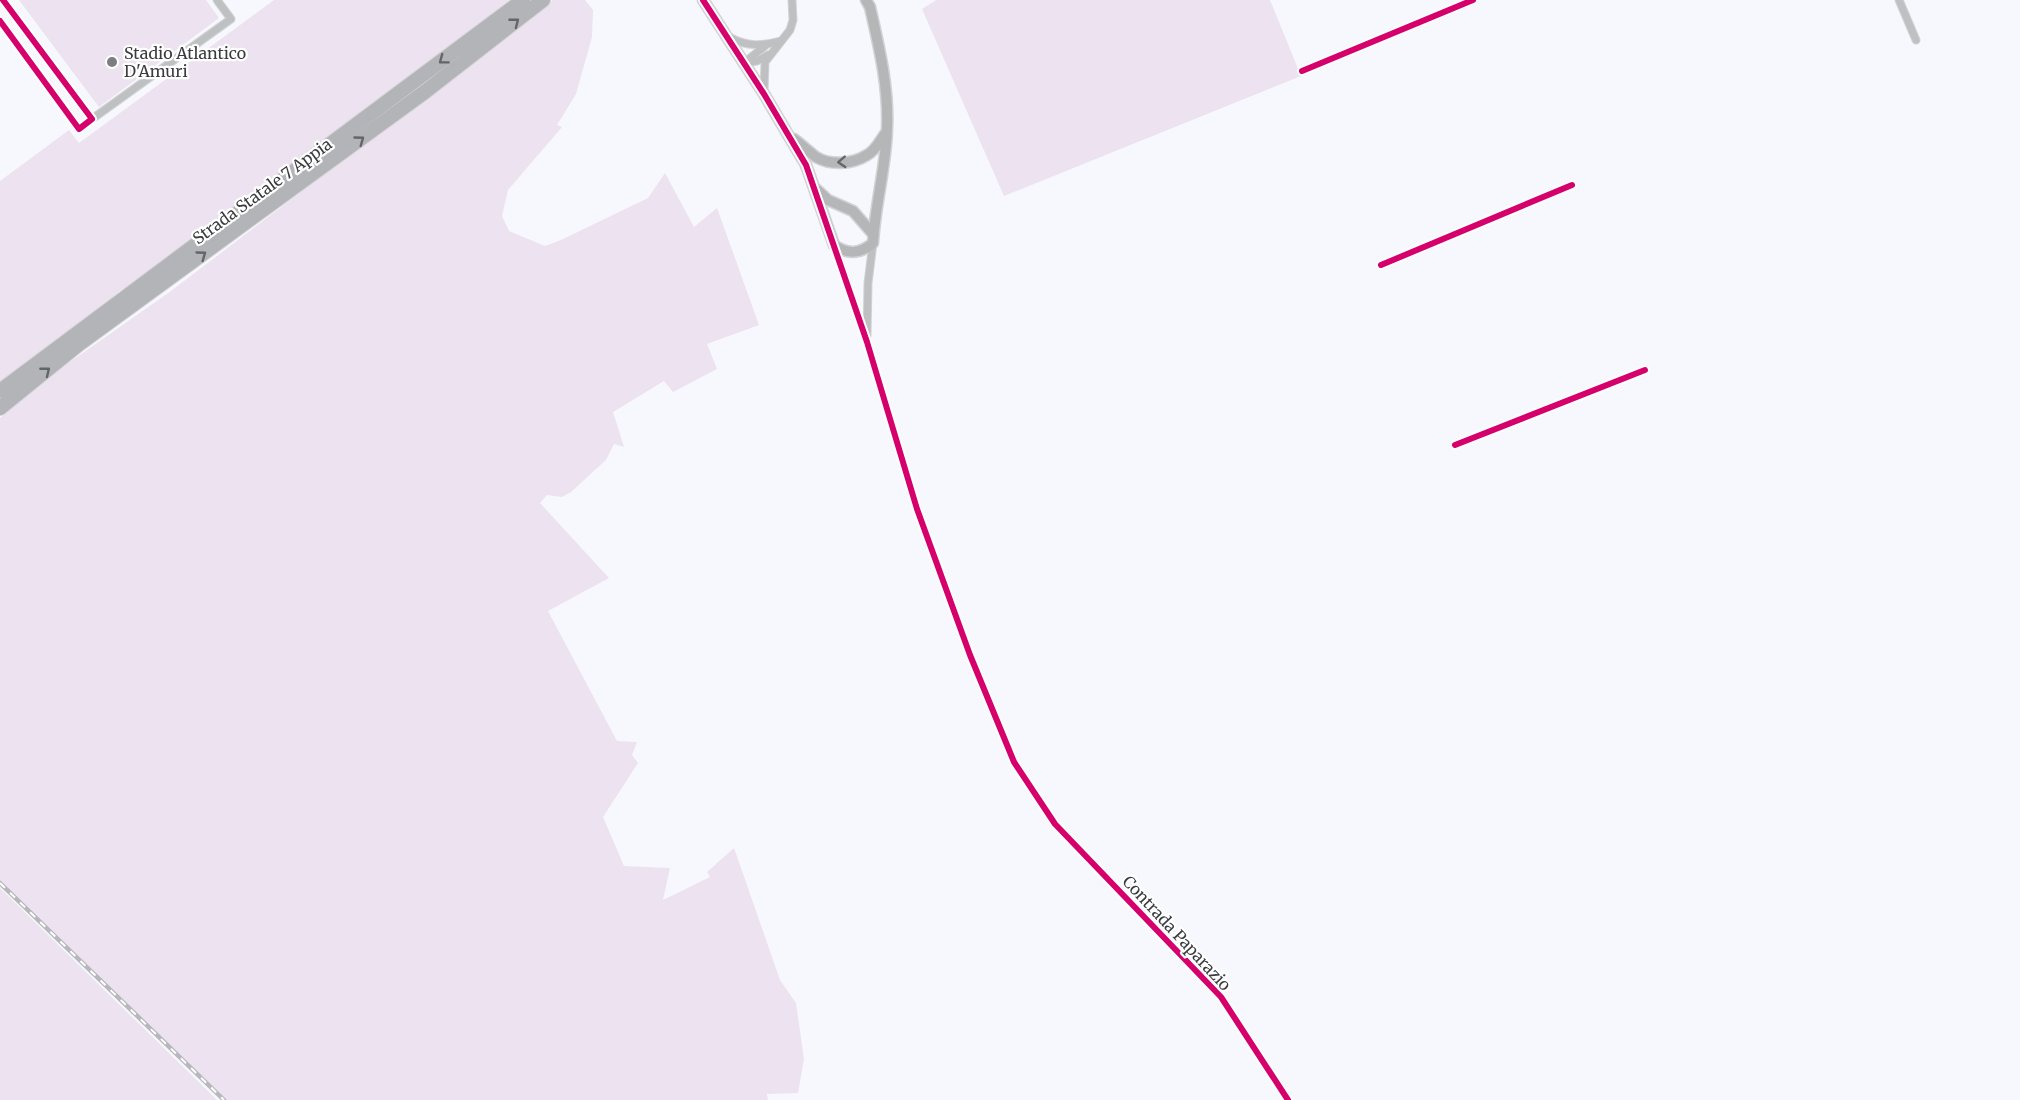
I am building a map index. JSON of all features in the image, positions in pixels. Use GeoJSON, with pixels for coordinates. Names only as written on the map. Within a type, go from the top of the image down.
{"type":"FeatureCollection","features":[{"type":"Feature","properties":{"kind":"highway","name":"Strada Statale 7 Appia"},"geometry":{"type":"LineString","coordinates":[[0,391],[524,0]]}},
{"type":"Feature","properties":{"kind":"highway","name":"Strada Statale 7 Appia"},"geometry":{"type":"LineString","coordinates":[[0,408],[79,344],[426,91],[543,0]]}},
{"type":"Feature","properties":{"kind":"street"},"geometry":{"type":"LineString","coordinates":[[3,0],[92,119]]}},
{"type":"Feature","properties":{"kind":"street"},"geometry":{"type":"LineString","coordinates":[[0,21],[79,129],[231,19],[217,0]]}},
{"type":"Feature","properties":{"kind":"street"},"geometry":{"type":"LineString","coordinates":[[703,0],[790,135],[806,165],[834,245],[850,253],[866,249],[873,239]]}},
{"type":"Feature","properties":{"kind":"street"},"geometry":{"type":"LineString","coordinates":[[764,94],[765,62],[790,30],[793,20],[792,0]]}},
{"type":"Feature","properties":{"kind":"street"},"geometry":{"type":"LineString","coordinates":[[866,0],[870,6],[887,92],[887,131],[868,283],[867,342]]}},
{"type":"Feature","properties":{"kind":"street"},"geometry":{"type":"LineString","coordinates":[[1302,71],[1473,0]]}},
{"type":"Feature","properties":{"kind":"street"},"geometry":{"type":"LineString","coordinates":[[1899,0],[1916,40]]}},
{"type":"Feature","properties":{"kind":"street"},"geometry":{"type":"LineString","coordinates":[[725,35],[752,46],[768,45]]}},
{"type":"Feature","properties":{"kind":"street"},"geometry":{"type":"LineString","coordinates":[[744,63],[754,53],[781,41]]}},
{"type":"Feature","properties":{"kind":"street"},"geometry":{"type":"LineString","coordinates":[[24,54],[37,45]]}},
{"type":"Feature","properties":{"kind":"street"},"geometry":{"type":"LineString","coordinates":[[744,63],[757,61],[770,54]]}},
{"type":"Feature","properties":{"kind":"street"},"geometry":{"type":"LineString","coordinates":[[790,135],[818,159],[834,163],[852,162],[868,155],[887,131]]}},
{"type":"Feature","properties":{"kind":"street"},"geometry":{"type":"LineString","coordinates":[[1381,265],[1572,185]]}},
{"type":"Feature","properties":{"kind":"street"},"geometry":{"type":"LineString","coordinates":[[814,187],[828,200],[853,211],[873,239]]}},
{"type":"Feature","properties":{"kind":"street","name":"Contrada Paparazio"},"geometry":{"type":"LineString","coordinates":[[834,245],[867,342],[917,509],[970,655],[1014,762],[1055,824],[1221,997],[1288,1100]]}},
{"type":"Feature","properties":{"kind":"street"},"geometry":{"type":"LineString","coordinates":[[1455,445],[1645,370]]}},
{"type":"Feature","properties":{"kind":"shaded area","name":"Stadio Atlantico D'Amuri"},"geometry":{"type":"Polygon","coordinates":[[[19,0],[206,0],[219,18],[99,107],[19,0]]]}},
{"type":"Feature","properties":{"kind":"shaded area"},"geometry":{"type":"Polygon","coordinates":[[[274,0],[509,0],[443,54],[159,268],[118,292],[100,310],[0,385],[0,181],[69,130],[79,143],[274,0]]]}},
{"type":"Feature","properties":{"kind":"shaded area"},"geometry":{"type":"Polygon","coordinates":[[[553,0],[585,0],[593,10],[592,37],[576,94],[557,125],[562,127],[508,190],[502,216],[509,231],[545,246],[648,198],[665,173],[694,227],[717,208],[759,325],[707,344],[717,369],[673,392],[664,381],[613,412],[624,447],[614,444],[606,460],[571,492],[562,497],[547,495],[540,503],[609,578],[548,611],[617,741],[637,742],[632,755],[638,763],[603,817],[624,866],[670,868],[663,900],[710,877],[707,872],[734,848],[780,980],[796,1003],[804,1059],[798,1093],[767,1094],[768,1100],[225,1100],[0,881],[0,418],[67,364],[171,291],[553,0]]]}},
{"type":"Feature","properties":{"kind":"shaded area"},"geometry":{"type":"Polygon","coordinates":[[[936,0],[1270,0],[1301,76],[1004,196],[922,9],[936,0]]]}},
{"type":"Feature","properties":{"kind":"shaded area"},"geometry":{"type":"Polygon","coordinates":[[[0,888],[217,1100],[0,1100],[0,888]]]}},
{"type":"Feature","properties":{"kind":"railway"},"geometry":{"type":"LineString","coordinates":[[0,883],[224,1100]]}},
{"type":"Feature","properties":{"kind":"cycle path"},"geometry":{"type":"LineString","coordinates":[[0,21],[79,129],[92,119],[3,0]]}},
{"type":"Feature","properties":{"kind":"cycle path"},"geometry":{"type":"LineString","coordinates":[[703,0],[764,94],[806,165],[867,342],[917,509],[970,655],[1014,762],[1055,824],[1221,997],[1288,1100]]}},
{"type":"Feature","properties":{"kind":"cycle path"},"geometry":{"type":"LineString","coordinates":[[1302,71],[1473,0]]}},
{"type":"Feature","properties":{"kind":"cycle path"},"geometry":{"type":"LineString","coordinates":[[1381,265],[1572,185]]}},
{"type":"Feature","properties":{"kind":"cycle path"},"geometry":{"type":"LineString","coordinates":[[1455,445],[1645,370]]}},
{"type":"Feature","properties":{"kind":"place","name":"Stadio Atlantico D'Amuri"},"geometry":{"type":"Point","coordinates":[112,62]}}]}
